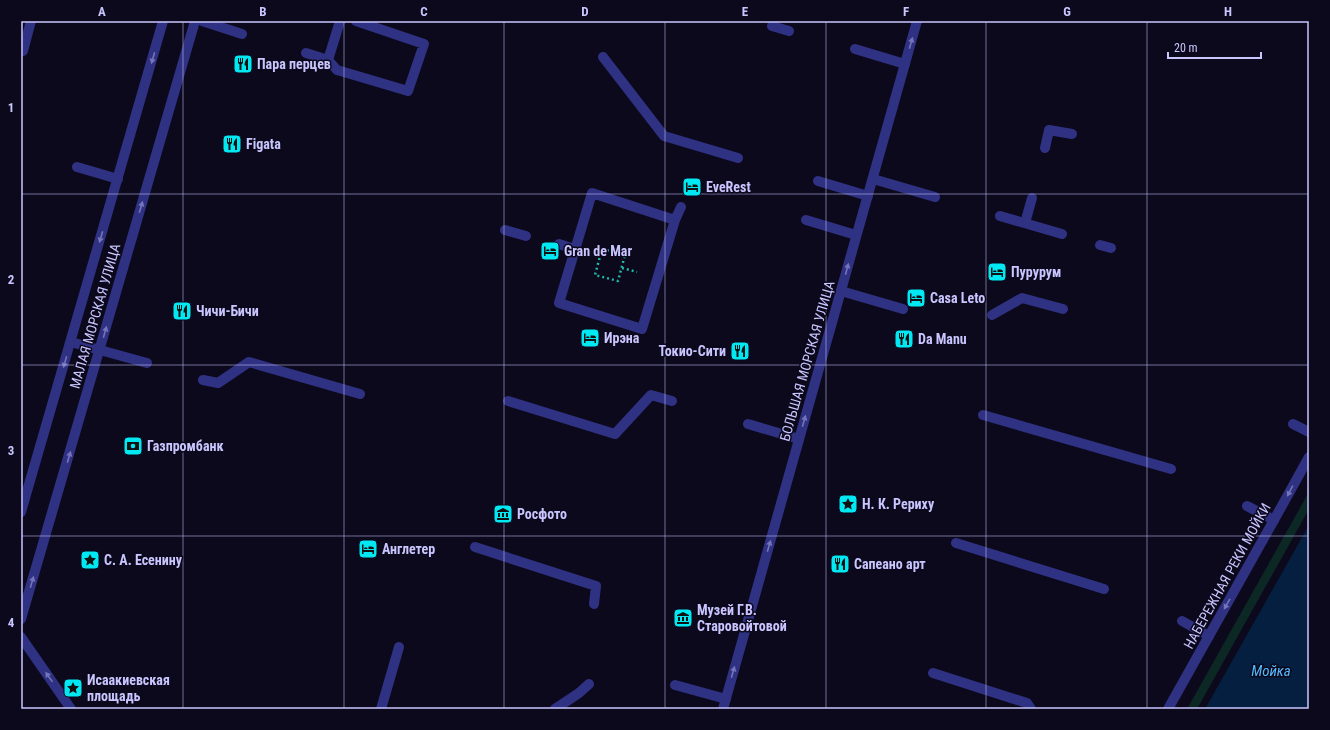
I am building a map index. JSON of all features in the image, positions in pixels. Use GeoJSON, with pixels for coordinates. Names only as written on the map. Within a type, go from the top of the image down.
{"type":"FeatureCollection","features":[{"type":"Feature","properties":{"kind":"street"},"geometry":{"type":"LineString","coordinates":[[23,51],[31,21]]}},
{"type":"Feature","properties":{"kind":"street","name":"МАЛАЯ МОРСКАЯ УЛИЦА"},"geometry":{"type":"LineString","coordinates":[[21,512],[163,21]]}},
{"type":"Feature","properties":{"kind":"street","name":"МАЛАЯ МОРСКАЯ УЛИЦА"},"geometry":{"type":"LineString","coordinates":[[21,619],[195,21]]}},
{"type":"Feature","properties":{"kind":"street"},"geometry":{"type":"LineString","coordinates":[[202,21],[242,34]]}},
{"type":"Feature","properties":{"kind":"street"},"geometry":{"type":"LineString","coordinates":[[328,60],[340,21]]}},
{"type":"Feature","properties":{"kind":"street"},"geometry":{"type":"LineString","coordinates":[[306,53],[328,60],[337,70],[408,91],[424,44],[356,21]]}},
{"type":"Feature","properties":{"kind":"street"},"geometry":{"type":"LineString","coordinates":[[774,21],[772,26],[789,30]]}},
{"type":"Feature","properties":{"kind":"street","name":"БОЛЬШАЯ МОРСКАЯ УЛИЦА"},"geometry":{"type":"LineString","coordinates":[[724,704],[917,21]]}},
{"type":"Feature","properties":{"kind":"street"},"geometry":{"type":"LineString","coordinates":[[855,50],[905,64]]}},
{"type":"Feature","properties":{"kind":"street"},"geometry":{"type":"LineString","coordinates":[[604,57],[664,136],[738,158]]}},
{"type":"Feature","properties":{"kind":"street"},"geometry":{"type":"LineString","coordinates":[[1045,148],[1049,130],[1072,134]]}},
{"type":"Feature","properties":{"kind":"street"},"geometry":{"type":"LineString","coordinates":[[77,167],[118,179]]}},
{"type":"Feature","properties":{"kind":"street"},"geometry":{"type":"LineString","coordinates":[[873,179],[935,197]]}},
{"type":"Feature","properties":{"kind":"street"},"geometry":{"type":"LineString","coordinates":[[818,181],[868,196]]}},
{"type":"Feature","properties":{"kind":"street"},"geometry":{"type":"LineString","coordinates":[[675,220],[592,193],[559,303],[642,330],[675,220],[682,207]]}},
{"type":"Feature","properties":{"kind":"street"},"geometry":{"type":"LineString","coordinates":[[1026,223],[1032,198]]}},
{"type":"Feature","properties":{"kind":"street"},"geometry":{"type":"LineString","coordinates":[[1000,216],[1062,234]]}},
{"type":"Feature","properties":{"kind":"street"},"geometry":{"type":"LineString","coordinates":[[806,220],[856,236]]}},
{"type":"Feature","properties":{"kind":"street"},"geometry":{"type":"LineString","coordinates":[[504,230],[526,236]]}},
{"type":"Feature","properties":{"kind":"street"},"geometry":{"type":"LineString","coordinates":[[559,244],[574,249]]}},
{"type":"Feature","properties":{"kind":"street"},"geometry":{"type":"LineString","coordinates":[[1100,245],[1111,248]]}},
{"type":"Feature","properties":{"kind":"street"},"geometry":{"type":"LineString","coordinates":[[841,290],[903,309]]}},
{"type":"Feature","properties":{"kind":"street"},"geometry":{"type":"LineString","coordinates":[[992,314],[1022,298],[1063,309]]}},
{"type":"Feature","properties":{"kind":"street"},"geometry":{"type":"LineString","coordinates":[[71,342],[147,363]]}},
{"type":"Feature","properties":{"kind":"street"},"geometry":{"type":"LineString","coordinates":[[203,380],[218,384],[249,362],[360,394]]}},
{"type":"Feature","properties":{"kind":"street"},"geometry":{"type":"LineString","coordinates":[[508,401],[615,434],[651,395],[672,401]]}},
{"type":"Feature","properties":{"kind":"street"},"geometry":{"type":"LineString","coordinates":[[983,415],[1171,470]]}},
{"type":"Feature","properties":{"kind":"street"},"geometry":{"type":"LineString","coordinates":[[748,424],[799,439]]}},
{"type":"Feature","properties":{"kind":"street"},"geometry":{"type":"LineString","coordinates":[[1293,424],[1309,432]]}},
{"type":"Feature","properties":{"kind":"street","name":"НАБЕРЕЖНАЯ РЕКИ МОЙКИ"},"geometry":{"type":"LineString","coordinates":[[1168,709],[1309,457]]}},
{"type":"Feature","properties":{"kind":"street"},"geometry":{"type":"LineString","coordinates":[[21,488],[30,481]]}},
{"type":"Feature","properties":{"kind":"street"},"geometry":{"type":"LineString","coordinates":[[1247,506],[1274,520]]}},
{"type":"Feature","properties":{"kind":"street"},"geometry":{"type":"LineString","coordinates":[[956,543],[1104,589]]}},
{"type":"Feature","properties":{"kind":"street"},"geometry":{"type":"LineString","coordinates":[[475,547],[596,586],[594,604]]}},
{"type":"Feature","properties":{"kind":"street"},"geometry":{"type":"LineString","coordinates":[[1182,621],[1209,636]]}},
{"type":"Feature","properties":{"kind":"street"},"geometry":{"type":"LineString","coordinates":[[21,637],[71,709]]}},
{"type":"Feature","properties":{"kind":"street"},"geometry":{"type":"LineString","coordinates":[[381,709],[399,647]]}},
{"type":"Feature","properties":{"kind":"street"},"geometry":{"type":"LineString","coordinates":[[932,673],[1027,703],[1031,709]]}},
{"type":"Feature","properties":{"kind":"street"},"geometry":{"type":"LineString","coordinates":[[555,709],[580,693],[589,684]]}},
{"type":"Feature","properties":{"kind":"street"},"geometry":{"type":"LineString","coordinates":[[675,685],[724,704]]}},
{"type":"Feature","properties":{"kind":"path"},"geometry":{"type":"LineString","coordinates":[[602,249],[625,255],[618,281],[595,275],[599,261],[602,249]]}},
{"type":"Feature","properties":{"kind":"green space"},"geometry":{"type":"Polygon","coordinates":[[[1309,492],[1309,509],[1197,709],[1187,709],[1309,492]]]}},
{"type":"Feature","properties":{"kind":"water","name":"Мойка"},"geometry":{"type":"Polygon","coordinates":[[[1309,525],[1309,709],[1205,709],[1309,525]]]}},
{"type":"Feature","properties":{"kind":"place","name":"Пара перцев"},"geometry":{"type":"Point","coordinates":[243,64]}},
{"type":"Feature","properties":{"kind":"place","name":"Figata"},"geometry":{"type":"Point","coordinates":[232,144]}},
{"type":"Feature","properties":{"kind":"place","name":"EveRest"},"geometry":{"type":"Point","coordinates":[692,187]}},
{"type":"Feature","properties":{"kind":"place","name":"Gran de Mar"},"geometry":{"type":"Point","coordinates":[550,251]}},
{"type":"Feature","properties":{"kind":"place","name":"Пурурум"},"geometry":{"type":"Point","coordinates":[997,272]}},
{"type":"Feature","properties":{"kind":"place","name":"Casa Leto"},"geometry":{"type":"Point","coordinates":[916,298]}},
{"type":"Feature","properties":{"kind":"place","name":"Чичи-Бичи"},"geometry":{"type":"Point","coordinates":[182,311]}},
{"type":"Feature","properties":{"kind":"place","name":"Ирэна"},"geometry":{"type":"Point","coordinates":[590,338]}},
{"type":"Feature","properties":{"kind":"place","name":"Da Manu"},"geometry":{"type":"Point","coordinates":[904,339]}},
{"type":"Feature","properties":{"kind":"place","name":"Токио-Сити"},"geometry":{"type":"Point","coordinates":[740,351]}},
{"type":"Feature","properties":{"kind":"place","name":"Газпромбанк"},"geometry":{"type":"Point","coordinates":[133,446]}},
{"type":"Feature","properties":{"kind":"place","name":"Н. К. Рериху"},"geometry":{"type":"Point","coordinates":[848,504]}},
{"type":"Feature","properties":{"kind":"place","name":"Росфото"},"geometry":{"type":"Point","coordinates":[503,514]}},
{"type":"Feature","properties":{"kind":"place","name":"Англетер"},"geometry":{"type":"Point","coordinates":[368,549]}},
{"type":"Feature","properties":{"kind":"place","name":"С. А. Есенину"},"geometry":{"type":"Point","coordinates":[90,560]}},
{"type":"Feature","properties":{"kind":"place","name":"Сапеано арт"},"geometry":{"type":"Point","coordinates":[840,564]}},
{"type":"Feature","properties":{"kind":"place","name":"Музей Г.В. Старовойтовой"},"geometry":{"type":"Point","coordinates":[683,618]}},
{"type":"Feature","properties":{"kind":"place","name":"Исаакиевская площадь"},"geometry":{"type":"Point","coordinates":[73,688]}}]}
